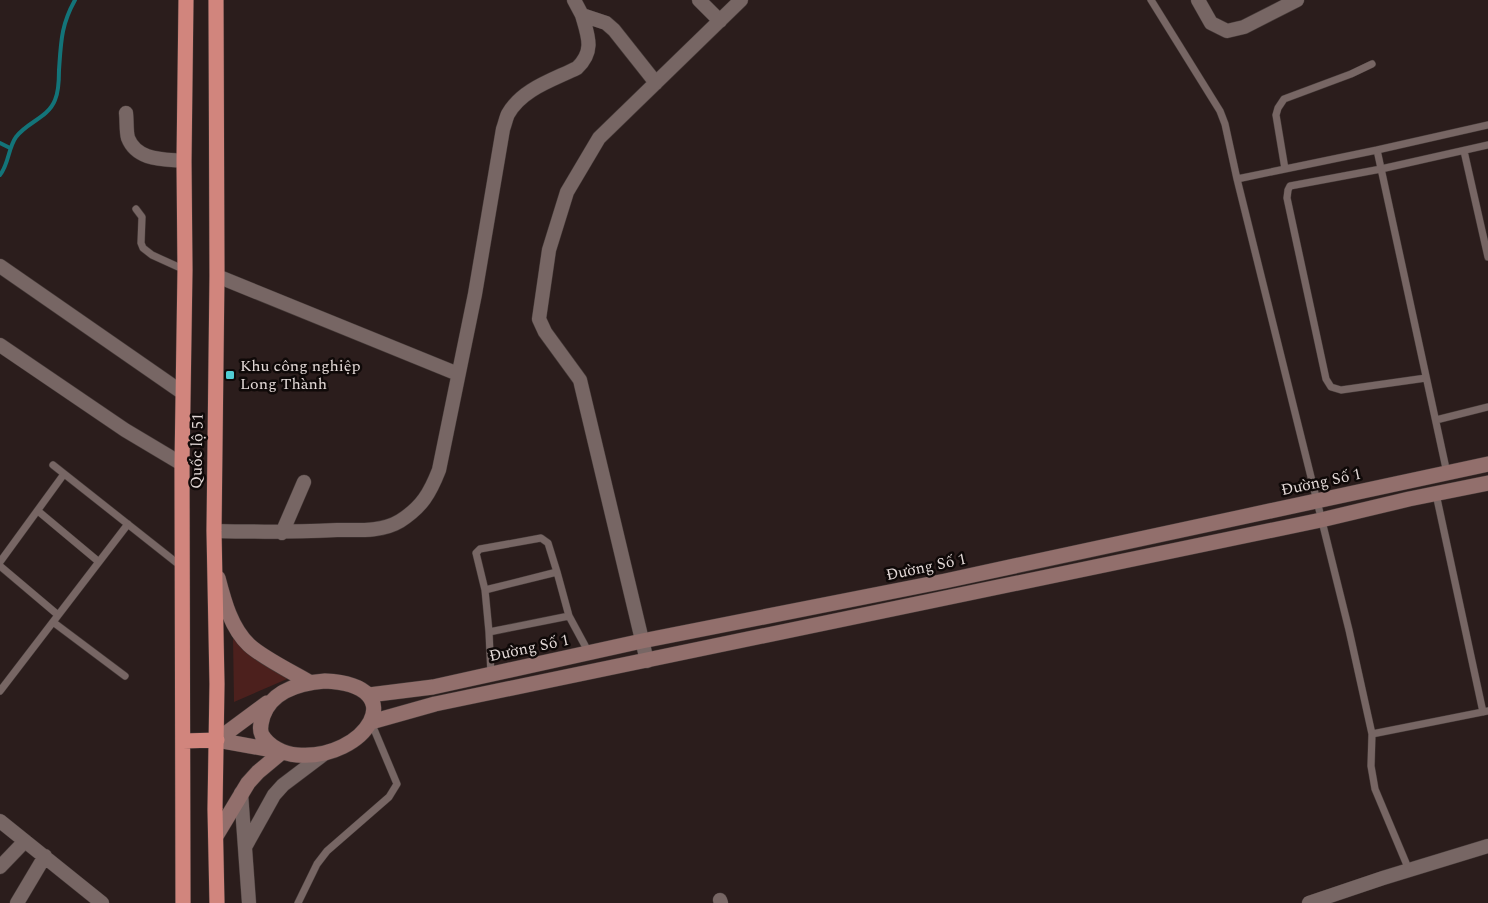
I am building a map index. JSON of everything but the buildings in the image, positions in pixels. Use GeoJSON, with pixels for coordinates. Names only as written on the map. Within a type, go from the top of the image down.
{"type":"FeatureCollection","features":[{"type":"Feature","properties":{"kind":"highway","name":"Quốc lộ 51"},"geometry":{"type":"LineString","coordinates":[[183,903],[182,464],[186,0]]}},
{"type":"Feature","properties":{"kind":"highway","name":"Quốc lộ 51"},"geometry":{"type":"LineString","coordinates":[[216,0],[217,276],[214,531],[217,903]]}},
{"type":"Feature","properties":{"kind":"highway"},"geometry":{"type":"LineString","coordinates":[[183,741],[217,740]]}},
{"type":"Feature","properties":{"kind":"street"},"geometry":{"type":"LineString","coordinates":[[214,531],[282,533],[378,529],[399,522],[417,508],[431,491],[439,470],[475,294],[503,129],[508,114],[518,101],[530,91],[577,68],[583,62],[589,45],[582,15],[574,0]]}},
{"type":"Feature","properties":{"kind":"street"},"geometry":{"type":"LineString","coordinates":[[699,0],[720,21]]}},
{"type":"Feature","properties":{"kind":"street"},"geometry":{"type":"LineString","coordinates":[[647,661],[580,380],[545,332],[539,319],[549,250],[566,192],[599,138],[741,0]]}},
{"type":"Feature","properties":{"kind":"street"},"geometry":{"type":"LineString","coordinates":[[1198,0],[1211,23],[1227,31],[1244,27],[1297,0]]}},
{"type":"Feature","properties":{"kind":"street"},"geometry":{"type":"LineString","coordinates":[[582,15],[606,24],[614,30],[656,82]]}},
{"type":"Feature","properties":{"kind":"street"},"geometry":{"type":"LineString","coordinates":[[126,114],[127,136],[138,152],[155,159],[184,161]]}},
{"type":"Feature","properties":{"kind":"street"},"geometry":{"type":"LineString","coordinates":[[0,266],[183,393]]}},
{"type":"Feature","properties":{"kind":"street"},"geometry":{"type":"LineString","coordinates":[[217,276],[458,374]]}},
{"type":"Feature","properties":{"kind":"street"},"geometry":{"type":"LineString","coordinates":[[0,345],[126,430],[182,464]]}},
{"type":"Feature","properties":{"kind":"street","name":"Đường Số 1"},"geometry":{"type":"LineString","coordinates":[[368,695],[433,687],[642,642],[945,581],[1488,464]]}},
{"type":"Feature","properties":{"kind":"street"},"geometry":{"type":"LineString","coordinates":[[282,533],[304,482]]}},
{"type":"Feature","properties":{"kind":"street","name":"Đường Số 1"},"geometry":{"type":"LineString","coordinates":[[371,722],[435,704],[1322,520],[1488,483]]}},
{"type":"Feature","properties":{"kind":"street"},"geometry":{"type":"LineString","coordinates":[[215,567],[225,604],[233,624],[249,645],[309,682]]}},
{"type":"Feature","properties":{"kind":"street"},"geometry":{"type":"LineString","coordinates":[[217,740],[287,690],[309,682],[342,682],[356,687],[368,695],[374,708],[371,722],[362,734],[351,743],[324,754],[283,785],[274,795],[245,847]]}},
{"type":"Feature","properties":{"kind":"street"},"geometry":{"type":"LineString","coordinates":[[271,701],[263,716],[260,731],[268,743],[282,752]]}},
{"type":"Feature","properties":{"kind":"street"},"geometry":{"type":"LineString","coordinates":[[217,740],[302,755],[324,754]]}},
{"type":"Feature","properties":{"kind":"street"},"geometry":{"type":"LineString","coordinates":[[216,836],[241,793],[258,772],[282,752]]}},
{"type":"Feature","properties":{"kind":"street"},"geometry":{"type":"LineString","coordinates":[[241,793],[249,903]]}},
{"type":"Feature","properties":{"kind":"street"},"geometry":{"type":"LineString","coordinates":[[0,821],[102,903]]}},
{"type":"Feature","properties":{"kind":"street"},"geometry":{"type":"LineString","coordinates":[[0,867],[25,840]]}},
{"type":"Feature","properties":{"kind":"street"},"geometry":{"type":"LineString","coordinates":[[1309,903],[1488,846]]}},
{"type":"Feature","properties":{"kind":"street"},"geometry":{"type":"LineString","coordinates":[[17,903],[45,856]]}},
{"type":"Feature","properties":{"kind":"lane"},"geometry":{"type":"LineString","coordinates":[[1151,0],[1220,111],[1225,124],[1349,630],[1372,734],[1370,766],[1375,789],[1409,870]]}},
{"type":"Feature","properties":{"kind":"lane"},"geometry":{"type":"LineString","coordinates":[[1284,169],[1276,114],[1284,99],[1351,74],[1372,64]]}},
{"type":"Feature","properties":{"kind":"lane"},"geometry":{"type":"LineString","coordinates":[[1237,179],[1488,126]]}},
{"type":"Feature","properties":{"kind":"lane"},"geometry":{"type":"LineString","coordinates":[[1426,378],[1341,390],[1331,387],[1326,379],[1287,198],[1288,190],[1290,186],[1488,146]]}},
{"type":"Feature","properties":{"kind":"lane"},"geometry":{"type":"LineString","coordinates":[[1376,150],[1447,473]]}},
{"type":"Feature","properties":{"kind":"lane"},"geometry":{"type":"LineString","coordinates":[[1464,151],[1488,257]]}},
{"type":"Feature","properties":{"kind":"lane"},"geometry":{"type":"LineString","coordinates":[[136,208],[142,217],[141,242],[143,248],[152,256],[185,270]]}},
{"type":"Feature","properties":{"kind":"lane"},"geometry":{"type":"LineString","coordinates":[[1436,420],[1488,407]]}},
{"type":"Feature","properties":{"kind":"lane"},"geometry":{"type":"LineString","coordinates":[[53,465],[182,568]]}},
{"type":"Feature","properties":{"kind":"lane"},"geometry":{"type":"LineString","coordinates":[[0,562],[64,474]]}},
{"type":"Feature","properties":{"kind":"lane"},"geometry":{"type":"LineString","coordinates":[[1372,734],[1485,711],[1436,494]]}},
{"type":"Feature","properties":{"kind":"lane"},"geometry":{"type":"LineString","coordinates":[[38,511],[99,562]]}},
{"type":"Feature","properties":{"kind":"lane"},"geometry":{"type":"LineString","coordinates":[[0,691],[128,524]]}},
{"type":"Feature","properties":{"kind":"lane"},"geometry":{"type":"LineString","coordinates":[[491,675],[485,590],[476,553],[480,548],[541,538],[548,543],[569,616],[589,653]]}},
{"type":"Feature","properties":{"kind":"lane"},"geometry":{"type":"LineString","coordinates":[[0,566],[58,615]]}},
{"type":"Feature","properties":{"kind":"lane"},"geometry":{"type":"LineString","coordinates":[[485,590],[557,572]]}},
{"type":"Feature","properties":{"kind":"lane"},"geometry":{"type":"LineString","coordinates":[[489,632],[569,616]]}},
{"type":"Feature","properties":{"kind":"lane"},"geometry":{"type":"LineString","coordinates":[[53,622],[125,676]]}},
{"type":"Feature","properties":{"kind":"lane"},"geometry":{"type":"LineString","coordinates":[[298,903],[317,864],[328,851],[389,798],[397,784],[371,722]]}},
{"type":"Feature","properties":{"kind":"shaded area"},"geometry":{"type":"Polygon","coordinates":[[[233,636],[288,678],[234,702],[233,636]]]}},
{"type":"Feature","properties":{"kind":"waterway"},"geometry":{"type":"LineString","coordinates":[[0,175],[16,137],[48,111],[55,100],[59,85],[62,34],[75,0]]}},
{"type":"Feature","properties":{"kind":"waterway"},"geometry":{"type":"LineString","coordinates":[[0,143],[10,148]]}},
{"type":"Feature","properties":{"kind":"place","name":"Khu công nghiệp Long Thành"},"geometry":{"type":"Point","coordinates":[230,375]}}]}
